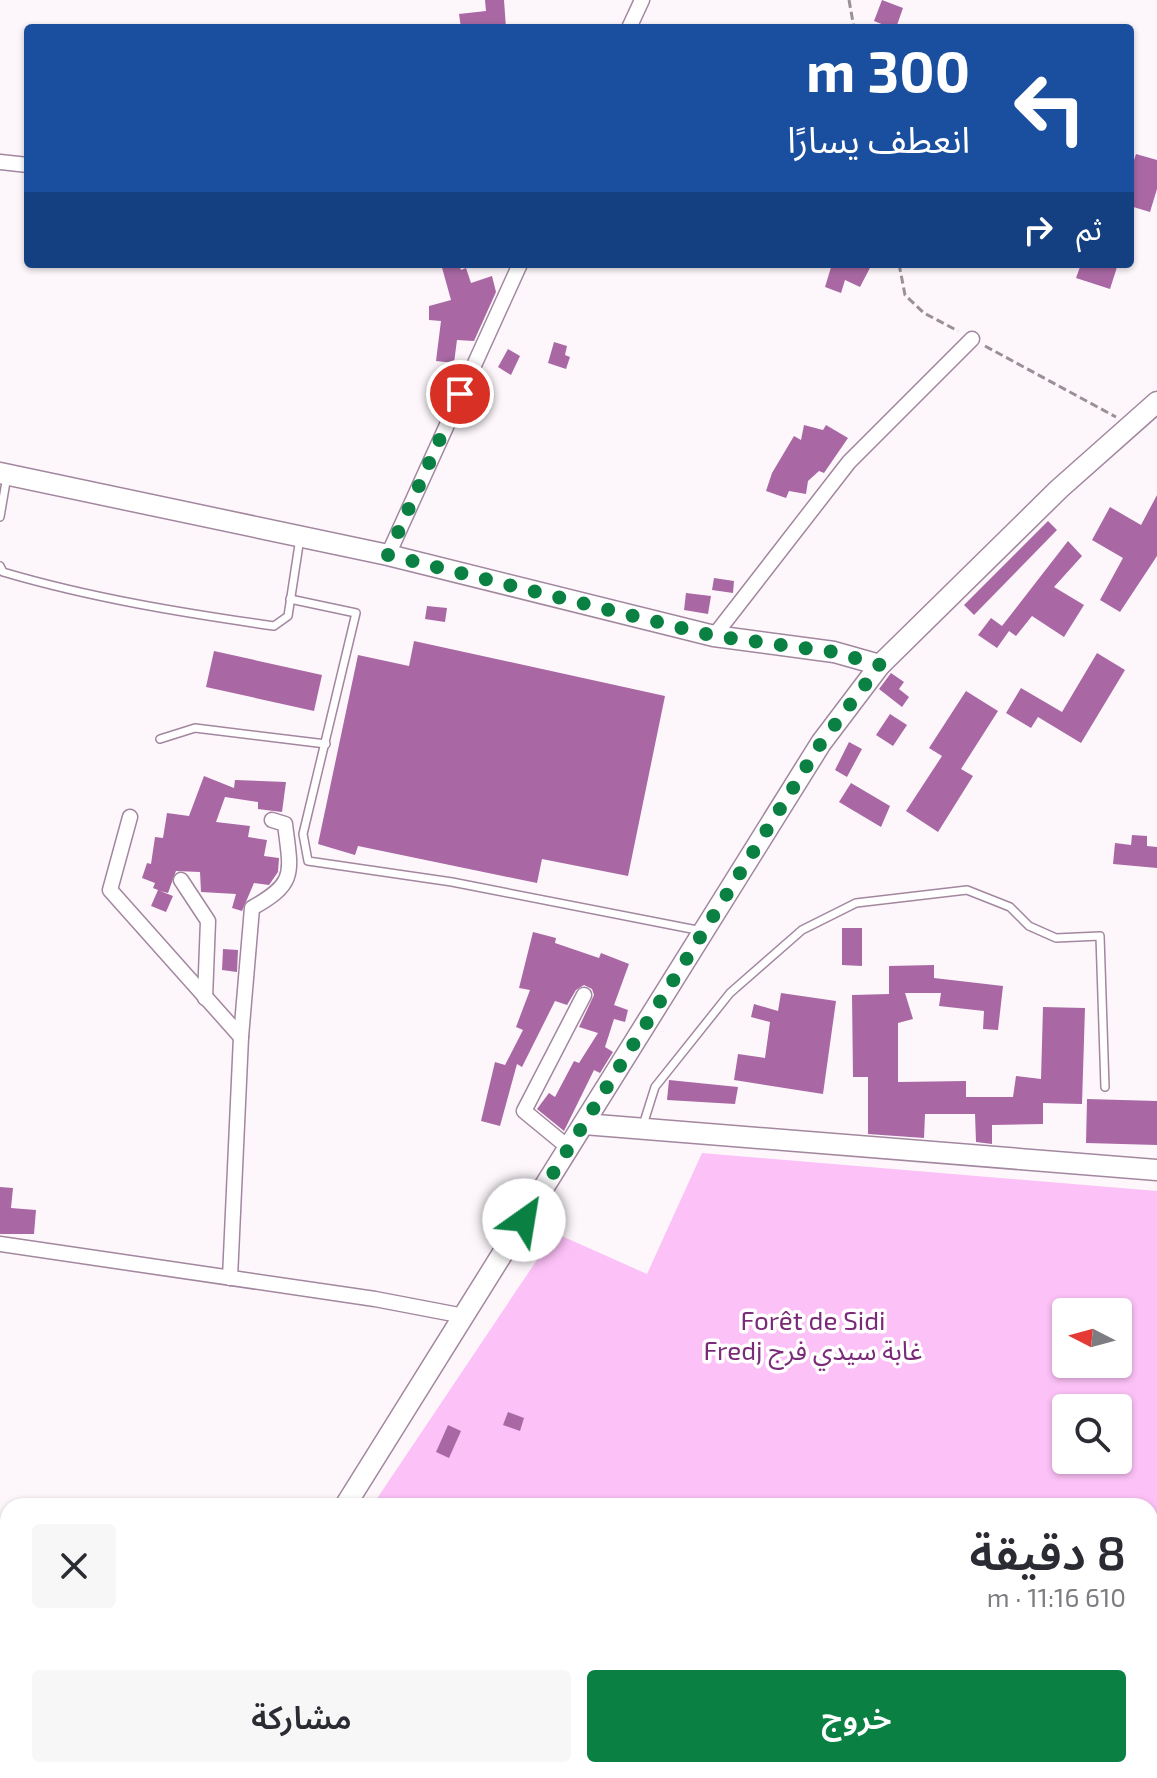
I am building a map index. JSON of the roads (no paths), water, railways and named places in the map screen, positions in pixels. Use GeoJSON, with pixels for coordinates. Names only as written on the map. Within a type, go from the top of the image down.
{"type":"FeatureCollection","features":[{"type":"Feature","properties":{"kind":"main road"},"geometry":{"type":"LineString","coordinates":[[350,1498],[821,743],[880,665],[1059,489],[1157,402]]}},
{"type":"Feature","properties":{"kind":"main road"},"geometry":{"type":"LineString","coordinates":[[4,474],[388,555],[714,636],[834,652],[880,665]]}},
{"type":"Feature","properties":{"kind":"main road"},"geometry":{"type":"LineString","coordinates":[[584,1124],[1157,1170]]}},
{"type":"Feature","properties":{"kind":"street"},"geometry":{"type":"LineString","coordinates":[[631,24],[642,0]]}},
{"type":"Feature","properties":{"kind":"street"},"geometry":{"type":"LineString","coordinates":[[0,162],[24,165]]}},
{"type":"Feature","properties":{"kind":"street"},"geometry":{"type":"LineString","coordinates":[[388,555],[518,268]]}},
{"type":"Feature","properties":{"kind":"street"},"geometry":{"type":"LineString","coordinates":[[714,636],[849,462],[972,339]]}},
{"type":"Feature","properties":{"kind":"street"},"geometry":{"type":"LineString","coordinates":[[130,817],[110,890],[241,1037]]}},
{"type":"Feature","properties":{"kind":"street"},"geometry":{"type":"LineString","coordinates":[[230,1278],[241,1037],[252,908],[279,893],[288,871],[285,824],[272,820]]}},
{"type":"Feature","properties":{"kind":"street"},"geometry":{"type":"LineString","coordinates":[[181,880],[208,921],[205,998]]}},
{"type":"Feature","properties":{"kind":"street"},"geometry":{"type":"LineString","coordinates":[[569,1148],[524,1111],[584,995]]}},
{"type":"Feature","properties":{"kind":"street"},"geometry":{"type":"LineString","coordinates":[[0,1244],[464,1316]]}},
{"type":"Feature","properties":{"kind":"lane"},"geometry":{"type":"LineString","coordinates":[[0,517],[4,474]]}},
{"type":"Feature","properties":{"kind":"lane"},"geometry":{"type":"LineString","coordinates":[[0,566],[3,572],[37,582],[143,605],[274,626],[288,616],[300,536]]}},
{"type":"Feature","properties":{"kind":"lane"},"geometry":{"type":"LineString","coordinates":[[290,599],[356,613],[303,834],[308,861],[452,882],[703,931]]}},
{"type":"Feature","properties":{"kind":"lane"},"geometry":{"type":"LineString","coordinates":[[160,739],[195,728],[326,744]]}},
{"type":"Feature","properties":{"kind":"lane"},"geometry":{"type":"LineString","coordinates":[[642,1129],[655,1087],[730,993],[802,930],[856,903],[967,890],[1010,907],[1029,926],[1056,938],[1100,936],[1105,1087]]}},
{"type":"Feature","properties":{"kind":"park label","name":"Forêt de Sidi Fredj غابة سيدي فرج"},"geometry":{"type":"Point","coordinates":[813,1334]}}]}
